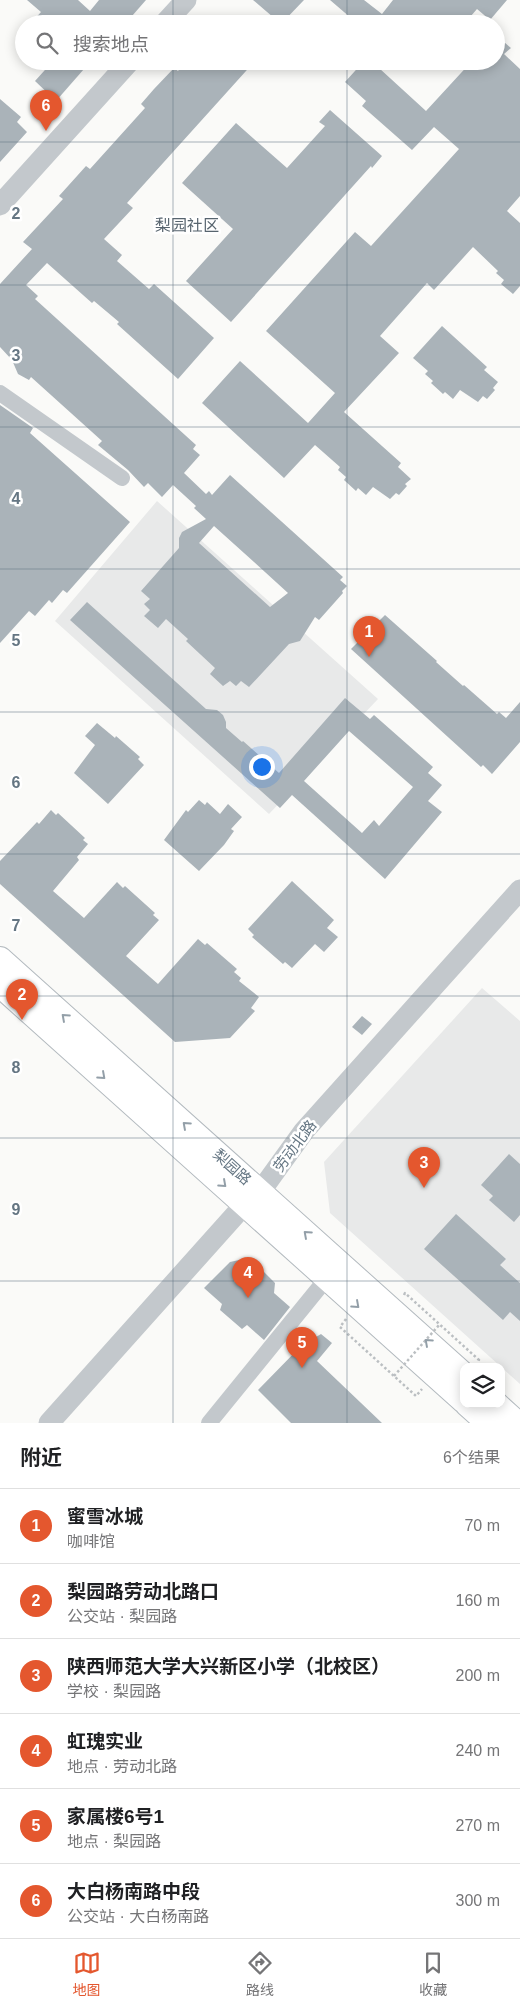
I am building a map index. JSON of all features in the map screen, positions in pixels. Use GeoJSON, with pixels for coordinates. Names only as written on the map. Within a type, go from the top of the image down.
{"type":"FeatureCollection","features":[{"type":"Feature","properties":{"kind":"main road","name":"梨园路"},"geometry":{"type":"LineString","coordinates":[[0,959],[253,1198],[327,1278],[460,1397]]}},
{"type":"Feature","properties":{"kind":"main road","name":"梨园路"},"geometry":{"type":"LineString","coordinates":[[0,985],[253,1198],[466,1363]]}},
{"type":"Feature","properties":{"kind":"main road"},"geometry":{"type":"LineString","coordinates":[[471,1408],[488,1423]]}},
{"type":"Feature","properties":{"kind":"main road"},"geometry":{"type":"LineString","coordinates":[[500,1408],[517,1423]]}},
{"type":"Feature","properties":{"kind":"street"},"geometry":{"type":"LineString","coordinates":[[172,15],[186,0]]}},
{"type":"Feature","properties":{"kind":"street"},"geometry":{"type":"LineString","coordinates":[[0,205],[122,70]]}},
{"type":"Feature","properties":{"kind":"street"},"geometry":{"type":"LineString","coordinates":[[0,393],[122,478]]}},
{"type":"Feature","properties":{"kind":"street","name":"劳动北路"},"geometry":{"type":"LineString","coordinates":[[49,1423],[253,1198],[304,1131],[520,890]]}},
{"type":"Feature","properties":{"kind":"street"},"geometry":{"type":"LineString","coordinates":[[209,1423],[327,1278]]}},
{"type":"Feature","properties":{"kind":"path"},"geometry":{"type":"LineString","coordinates":[[405,1293],[440,1324],[468,1363]]}},
{"type":"Feature","properties":{"kind":"path"},"geometry":{"type":"LineString","coordinates":[[394,1376],[440,1324]]}},
{"type":"Feature","properties":{"kind":"path"},"geometry":{"type":"LineString","coordinates":[[340,1327],[416,1396]]}},
{"type":"Feature","properties":{"kind":"shaded area"},"geometry":{"type":"Polygon","coordinates":[[[157,501],[378,699],[269,814],[55,621],[157,501]]]}},
{"type":"Feature","properties":{"kind":"shaded area"},"geometry":{"type":"Polygon","coordinates":[[[482,988],[520,1021],[520,1384],[505,1370],[505,1363],[497,1363],[330,1213],[324,1162],[482,988]]]}},
{"type":"Feature","properties":{"kind":"building"},"geometry":{"type":"Polygon","coordinates":[[[27,0],[78,0],[90,11],[99,0],[146,0],[133,15],[38,15],[41,12],[27,0]]]}},
{"type":"Feature","properties":{"kind":"building"},"geometry":{"type":"Polygon","coordinates":[[[253,0],[304,0],[290,15],[270,15],[253,0]]]}},
{"type":"Feature","properties":{"kind":"building"},"geometry":{"type":"Polygon","coordinates":[[[330,0],[364,0],[382,14],[393,0],[507,0],[494,15],[484,15],[477,9],[472,15],[348,15],[330,0]]]}},
{"type":"Feature","properties":{"kind":"building"},"geometry":{"type":"Polygon","coordinates":[[[505,43],[511,48],[505,53],[505,43]]]}},
{"type":"Feature","properties":{"kind":"building"},"geometry":{"type":"Polygon","coordinates":[[[505,55],[520,69],[520,196],[507,211],[520,223],[520,286],[513,294],[501,284],[504,280],[496,273],[498,271],[473,247],[434,290],[427,283],[380,336],[399,353],[344,412],[401,463],[398,467],[411,479],[405,484],[407,486],[399,495],[396,493],[390,499],[373,487],[366,495],[358,488],[356,491],[344,480],[346,477],[338,470],[340,467],[315,445],[284,478],[202,403],[240,361],[308,423],[335,393],[266,331],[355,232],[371,246],[459,149],[434,127],[412,150],[362,106],[366,101],[345,82],[356,70],[381,70],[426,111],[464,70],[505,70],[505,55]]]}},
{"type":"Feature","properties":{"kind":"building"},"geometry":{"type":"Polygon","coordinates":[[[45,70],[83,70],[56,101],[35,81],[45,70]]]}},
{"type":"Feature","properties":{"kind":"building"},"geometry":{"type":"Polygon","coordinates":[[[172,70],[247,70],[127,203],[133,208],[104,239],[122,255],[117,261],[149,289],[154,284],[214,338],[178,379],[117,324],[119,322],[94,301],[92,303],[47,263],[26,285],[38,296],[35,299],[196,445],[193,449],[200,455],[184,473],[206,494],[209,491],[212,495],[230,475],[343,577],[340,580],[347,586],[342,591],[343,593],[319,620],[315,617],[300,641],[289,644],[249,687],[241,681],[236,686],[230,681],[223,686],[210,674],[215,668],[166,619],[158,628],[144,616],[150,610],[144,604],[150,599],[141,591],[179,548],[179,538],[182,532],[206,519],[194,508],[196,506],[173,485],[162,497],[148,483],[144,487],[128,470],[98,445],[102,441],[31,377],[29,380],[18,374],[12,360],[0,347],[0,284],[32,249],[23,242],[63,199],[59,196],[86,166],[90,169],[145,108],[141,104],[154,89],[172,70]],[[214,526],[199,543],[270,607],[288,593],[214,526]]]}},
{"type":"Feature","properties":{"kind":"building"},"geometry":{"type":"Polygon","coordinates":[[[0,99],[21,117],[17,122],[27,132],[0,162],[0,99]]]}},
{"type":"Feature","properties":{"kind":"building"},"geometry":{"type":"Polygon","coordinates":[[[330,110],[382,156],[231,322],[186,281],[233,229],[182,183],[236,123],[287,168],[325,126],[319,122],[330,110]]]}},
{"type":"Feature","properties":{"kind":"building"},"geometry":{"type":"Polygon","coordinates":[[[442,326],[487,367],[484,370],[498,382],[493,388],[495,390],[487,399],[483,396],[478,402],[460,390],[453,399],[445,392],[443,394],[431,383],[433,381],[425,374],[428,371],[413,358],[442,326]]]}},
{"type":"Feature","properties":{"kind":"building"},"geometry":{"type":"Polygon","coordinates":[[[0,405],[33,428],[30,433],[130,522],[67,593],[63,590],[52,603],[49,600],[35,616],[29,611],[0,643],[0,405]]]}},
{"type":"Feature","properties":{"kind":"building"},"geometry":{"type":"Polygon","coordinates":[[[87,602],[206,709],[217,710],[223,715],[226,728],[279,773],[345,698],[370,719],[374,715],[433,767],[428,773],[442,785],[428,801],[442,812],[385,879],[292,795],[280,808],[70,620],[87,602]],[[349,731],[304,781],[362,833],[374,820],[379,826],[413,787],[349,731]]]}},
{"type":"Feature","properties":{"kind":"building"},"geometry":{"type":"Polygon","coordinates":[[[385,615],[463,686],[497,714],[499,712],[506,718],[520,702],[520,742],[492,774],[483,765],[481,767],[351,649],[385,615]]]}},
{"type":"Feature","properties":{"kind":"building"},"geometry":{"type":"Polygon","coordinates":[[[97,723],[115,738],[116,736],[140,757],[138,759],[144,765],[108,804],[74,773],[95,745],[85,736],[97,723]]]}},
{"type":"Feature","properties":{"kind":"building"},"geometry":{"type":"Polygon","coordinates":[[[199,800],[205,805],[207,802],[220,814],[228,804],[242,817],[231,829],[234,831],[224,845],[199,871],[164,840],[186,810],[188,812],[199,800]]]}},
{"type":"Feature","properties":{"kind":"building"},"geometry":{"type":"Polygon","coordinates":[[[51,810],[56,815],[58,813],[85,838],[83,840],[88,844],[77,857],[79,860],[53,891],[84,918],[117,882],[123,888],[125,886],[155,913],[153,915],[159,920],[126,956],[158,984],[198,939],[205,945],[207,943],[237,969],[234,972],[241,978],[239,981],[259,997],[251,1008],[255,1011],[230,1038],[175,1042],[0,884],[0,861],[51,810]]]}},
{"type":"Feature","properties":{"kind":"building"},"geometry":{"type":"Polygon","coordinates":[[[292,881],[334,920],[327,928],[338,937],[324,952],[315,944],[292,968],[285,962],[283,964],[252,937],[254,935],[248,929],[292,881]]]}},
{"type":"Feature","properties":{"kind":"building"},"geometry":{"type":"Polygon","coordinates":[[[362,1016],[372,1024],[362,1035],[352,1027],[362,1016]]]}},
{"type":"Feature","properties":{"kind":"building"},"geometry":{"type":"Polygon","coordinates":[[[509,1154],[520,1164],[520,1215],[514,1222],[489,1200],[493,1196],[481,1185],[509,1154]]]}},
{"type":"Feature","properties":{"kind":"building"},"geometry":{"type":"Polygon","coordinates":[[[456,1214],[506,1259],[500,1265],[520,1283],[520,1321],[510,1312],[503,1320],[424,1249],[456,1214]]]}},
{"type":"Feature","properties":{"kind":"building"},"geometry":{"type":"Polygon","coordinates":[[[248,1258],[234,1282],[261,1269],[275,1283],[274,1293],[290,1307],[264,1340],[247,1325],[242,1329],[220,1310],[222,1304],[204,1288],[230,1262],[248,1258]]]}},
{"type":"Feature","properties":{"kind":"building"},"geometry":{"type":"Polygon","coordinates":[[[321,1334],[332,1343],[317,1361],[382,1423],[291,1423],[258,1390],[301,1346],[321,1334]]]}},
{"type":"Feature","properties":{"kind":"place","name":"大白杨南路中段"},"geometry":{"type":"Point","coordinates":[46,131]}},
{"type":"Feature","properties":{"kind":"place","name":"蜜雪冰城"},"geometry":{"type":"Point","coordinates":[369,657]}},
{"type":"Feature","properties":{"kind":"place","name":"梨园路劳动北路口"},"geometry":{"type":"Point","coordinates":[22,1020]}},
{"type":"Feature","properties":{"kind":"place","name":"陕西师范大学大兴新区小学（北校区）"},"geometry":{"type":"Point","coordinates":[424,1188]}},
{"type":"Feature","properties":{"kind":"place","name":"虹瑰实业"},"geometry":{"type":"Point","coordinates":[248,1298]}},
{"type":"Feature","properties":{"kind":"place","name":"家属楼6号1"},"geometry":{"type":"Point","coordinates":[302,1368]}},
{"type":"Feature","properties":{"kind":"district","name":"梨园社区"},"geometry":{"type":"Point","coordinates":[187,225]}}]}
